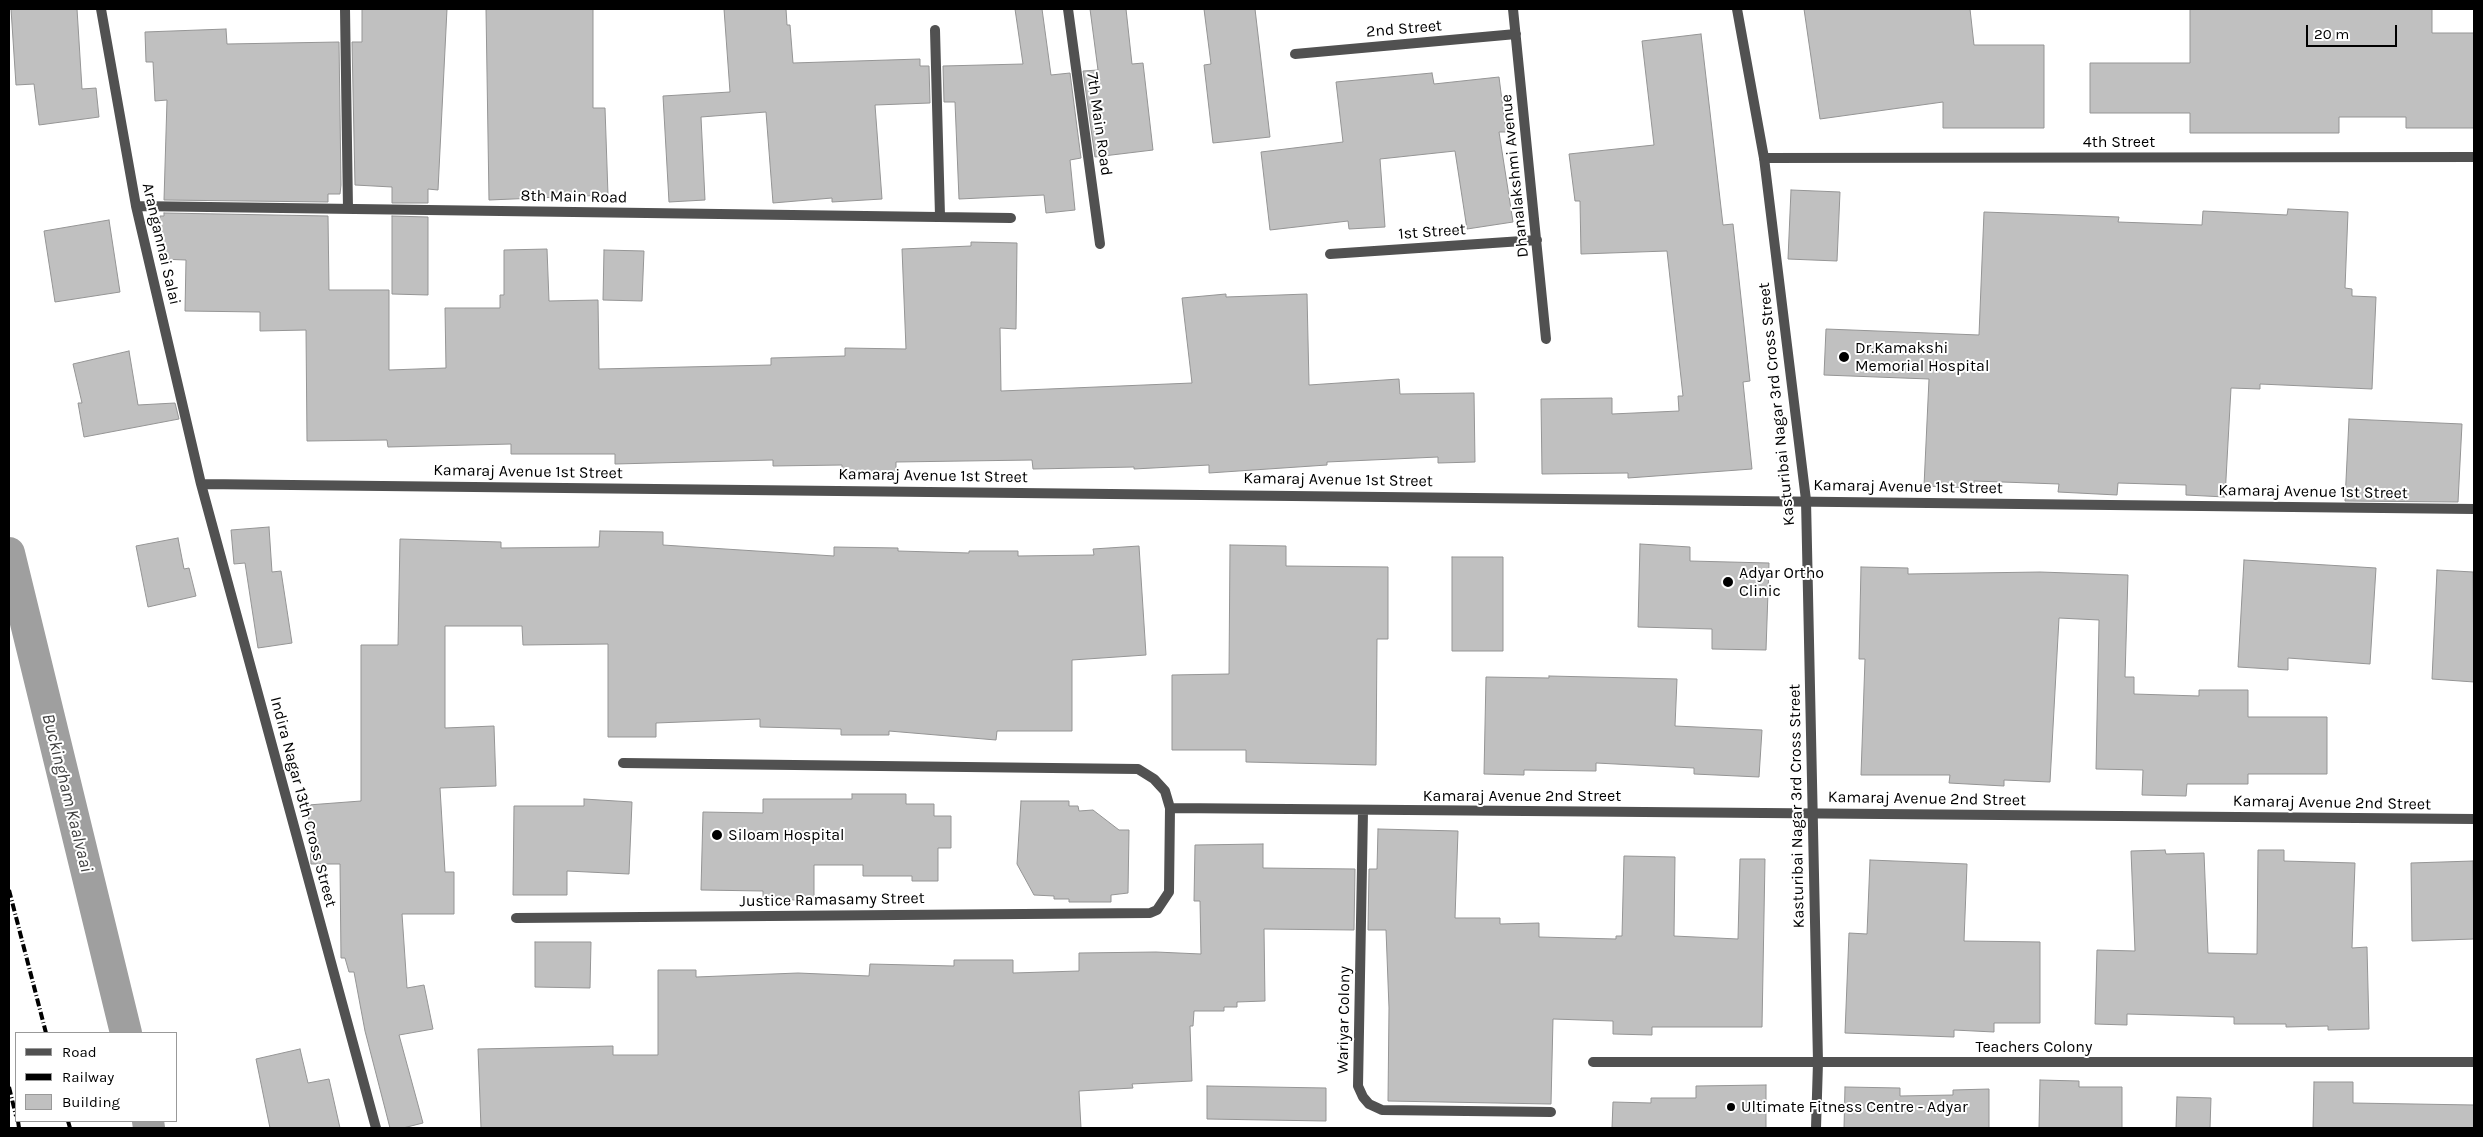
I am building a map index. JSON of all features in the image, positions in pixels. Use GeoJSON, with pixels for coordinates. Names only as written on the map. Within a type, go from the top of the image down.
{"type":"FeatureCollection","features":[{"type":"Feature","properties":{"kind":"street","name":"Arangannai Salai"},"geometry":{"type":"LineString","coordinates":[[101,9],[136,206],[201,484]]}},
{"type":"Feature","properties":{"kind":"street"},"geometry":{"type":"LineString","coordinates":[[345,9],[348,209]]}},
{"type":"Feature","properties":{"kind":"street","name":"7th Main Road"},"geometry":{"type":"LineString","coordinates":[[1068,9],[1100,244]]}},
{"type":"Feature","properties":{"kind":"street","name":"Dhanalakshmi Avenue"},"geometry":{"type":"LineString","coordinates":[[1513,9],[1546,339]]}},
{"type":"Feature","properties":{"kind":"street","name":"Kasturibai Nagar 3rd Cross Street"},"geometry":{"type":"LineString","coordinates":[[1737,9],[1764,158],[1806,500],[1811,813],[1818,1062],[1816,1128]]}},
{"type":"Feature","properties":{"kind":"street"},"geometry":{"type":"LineString","coordinates":[[936,30],[940,216]]}},
{"type":"Feature","properties":{"kind":"street","name":"2nd Street"},"geometry":{"type":"LineString","coordinates":[[1296,54],[1516,34]]}},
{"type":"Feature","properties":{"kind":"street","name":"4th Street"},"geometry":{"type":"LineString","coordinates":[[1764,158],[2474,157]]}},
{"type":"Feature","properties":{"kind":"street","name":"8th Main Road"},"geometry":{"type":"LineString","coordinates":[[136,206],[1011,218]]}},
{"type":"Feature","properties":{"kind":"street","name":"1st Street"},"geometry":{"type":"LineString","coordinates":[[1330,254],[1537,240]]}},
{"type":"Feature","properties":{"kind":"street","name":"Kamaraj Avenue 1st Street"},"geometry":{"type":"LineString","coordinates":[[201,484],[1806,500],[2474,509]]}},
{"type":"Feature","properties":{"kind":"street","name":"Indira Nagar 13th Cross Street"},"geometry":{"type":"LineString","coordinates":[[201,484],[376,1128]]}},
{"type":"Feature","properties":{"kind":"street"},"geometry":{"type":"LineString","coordinates":[[623,763],[1138,769],[1154,779],[1165,791],[1170,808]]}},
{"type":"Feature","properties":{"kind":"street","name":"Kamaraj Avenue 2nd Street"},"geometry":{"type":"LineString","coordinates":[[1170,808],[2474,819]]}},
{"type":"Feature","properties":{"kind":"street","name":"Justice Ramasamy Street"},"geometry":{"type":"LineString","coordinates":[[516,918],[1150,913],[1160,906],[1169,892],[1170,808]]}},
{"type":"Feature","properties":{"kind":"street","name":"Wariyar Colony"},"geometry":{"type":"LineString","coordinates":[[1363,811],[1358,1086],[1363,1096],[1369,1104],[1382,1110],[1552,1112]]}},
{"type":"Feature","properties":{"kind":"street","name":"Teachers Colony"},"geometry":{"type":"LineString","coordinates":[[1593,1062],[2474,1062]]}},
{"type":"Feature","properties":{"kind":"building"},"geometry":{"type":"Polygon","coordinates":[[[11,9],[77,9],[82,89],[96,88],[99,117],[39,125],[34,84],[16,85],[11,9]]]}},
{"type":"Feature","properties":{"kind":"building"},"geometry":{"type":"Polygon","coordinates":[[[362,9],[447,9],[438,190],[428,189],[428,203],[392,203],[392,187],[355,185],[352,42],[362,42],[362,9]]]}},
{"type":"Feature","properties":{"kind":"building"},"geometry":{"type":"Polygon","coordinates":[[[486,9],[593,9],[593,108],[605,108],[608,195],[489,200],[486,9]]]}},
{"type":"Feature","properties":{"kind":"building"},"geometry":{"type":"Polygon","coordinates":[[[724,9],[786,9],[787,25],[790,25],[793,63],[920,59],[920,66],[929,66],[930,103],[875,105],[882,199],[832,202],[832,198],[773,203],[766,112],[701,117],[705,200],[669,202],[663,96],[730,92],[724,9]]]}},
{"type":"Feature","properties":{"kind":"building"},"geometry":{"type":"Polygon","coordinates":[[[1015,9],[1042,9],[1051,75],[1070,73],[1081,158],[1070,160],[1075,210],[1046,213],[1044,195],[959,199],[955,102],[944,102],[943,66],[1023,64],[1015,9]]]}},
{"type":"Feature","properties":{"kind":"building"},"geometry":{"type":"Polygon","coordinates":[[[1090,9],[1126,9],[1132,64],[1143,63],[1153,150],[1095,157],[1083,71],[1098,70],[1090,9]]]}},
{"type":"Feature","properties":{"kind":"building"},"geometry":{"type":"Polygon","coordinates":[[[1204,9],[1255,9],[1270,137],[1213,143],[1204,65],[1211,64],[1204,9]]]}},
{"type":"Feature","properties":{"kind":"building"},"geometry":{"type":"Polygon","coordinates":[[[1804,9],[1970,9],[1974,45],[2044,45],[2044,128],[1943,128],[1943,102],[1820,119],[1804,9]]]}},
{"type":"Feature","properties":{"kind":"building"},"geometry":{"type":"Polygon","coordinates":[[[2190,9],[2432,9],[2432,33],[2474,33],[2474,128],[2406,128],[2406,117],[2339,117],[2339,133],[2190,133],[2190,113],[2090,113],[2090,63],[2190,63],[2190,9]]]}},
{"type":"Feature","properties":{"kind":"building"},"geometry":{"type":"Polygon","coordinates":[[[226,29],[227,44],[339,42],[341,185],[340,194],[328,194],[328,202],[164,200],[167,100],[155,101],[153,62],[146,62],[145,32],[226,29]]]}},
{"type":"Feature","properties":{"kind":"building"},"geometry":{"type":"Polygon","coordinates":[[[1701,34],[1723,225],[1733,224],[1750,381],[1743,382],[1752,469],[1628,478],[1628,473],[1542,474],[1541,399],[1612,398],[1612,414],[1679,411],[1678,396],[1683,396],[1667,251],[1581,254],[1580,201],[1575,201],[1569,154],[1654,145],[1642,41],[1701,34]]]}},
{"type":"Feature","properties":{"kind":"building"},"geometry":{"type":"Polygon","coordinates":[[[1432,73],[1434,84],[1499,77],[1506,132],[1499,132],[1513,222],[1467,229],[1455,151],[1380,159],[1385,227],[1349,229],[1348,221],[1270,230],[1261,152],[1343,142],[1336,82],[1432,73]]]}},
{"type":"Feature","properties":{"kind":"building"},"geometry":{"type":"Polygon","coordinates":[[[1791,190],[1840,192],[1837,261],[1788,259],[1791,190]]]}},
{"type":"Feature","properties":{"kind":"building"},"geometry":{"type":"Polygon","coordinates":[[[2288,209],[2348,212],[2345,288],[2352,289],[2352,296],[2376,297],[2372,389],[2260,384],[2260,389],[2231,388],[2225,497],[2186,495],[2186,485],[2118,483],[2117,495],[2058,492],[2059,484],[1974,481],[1974,488],[1924,486],[1929,379],[1824,375],[1826,329],[1979,335],[1984,212],[2119,217],[2118,222],[2202,225],[2203,211],[2287,215],[2288,209]]]}},
{"type":"Feature","properties":{"kind":"building"},"geometry":{"type":"Polygon","coordinates":[[[164,213],[328,216],[329,290],[389,290],[389,370],[446,368],[445,308],[500,308],[500,295],[504,295],[504,250],[547,249],[549,301],[598,300],[599,369],[771,365],[771,358],[845,356],[845,348],[906,349],[902,249],[971,246],[971,242],[1017,243],[1016,329],[1000,328],[1001,391],[1192,383],[1182,298],[1226,294],[1226,297],[1307,294],[1309,385],[1399,379],[1400,394],[1474,393],[1475,462],[1438,463],[1438,457],[1327,462],[1327,465],[1209,473],[1209,465],[1134,469],[1134,467],[1033,469],[1032,460],[896,462],[896,477],[842,476],[842,465],[773,466],[773,460],[615,464],[615,454],[511,454],[511,444],[388,447],[387,440],[307,441],[306,330],[260,331],[260,312],[185,311],[186,260],[159,259],[160,216],[164,216],[164,213]]]}},
{"type":"Feature","properties":{"kind":"building"},"geometry":{"type":"Polygon","coordinates":[[[392,216],[428,217],[428,295],[392,294],[392,216]]]}},
{"type":"Feature","properties":{"kind":"building"},"geometry":{"type":"Polygon","coordinates":[[[109,220],[120,292],[55,302],[44,231],[109,220]]]}},
{"type":"Feature","properties":{"kind":"building"},"geometry":{"type":"Polygon","coordinates":[[[604,250],[644,251],[642,301],[603,300],[604,250]]]}},
{"type":"Feature","properties":{"kind":"building"},"geometry":{"type":"Polygon","coordinates":[[[129,351],[138,405],[175,403],[179,419],[84,437],[78,403],[82,403],[73,364],[129,351]]]}},
{"type":"Feature","properties":{"kind":"building"},"geometry":{"type":"Polygon","coordinates":[[[2349,419],[2462,424],[2458,502],[2345,501],[2349,419]]]}},
{"type":"Feature","properties":{"kind":"building"},"geometry":{"type":"Polygon","coordinates":[[[269,527],[272,572],[281,571],[292,643],[258,648],[245,563],[234,564],[231,530],[269,527]]]}},
{"type":"Feature","properties":{"kind":"building"},"geometry":{"type":"Polygon","coordinates":[[[600,531],[663,532],[663,545],[834,556],[834,547],[898,548],[898,551],[969,553],[969,551],[1018,551],[1018,556],[1094,555],[1093,549],[1139,546],[1146,655],[1072,660],[1072,731],[997,731],[996,740],[889,731],[889,735],[841,735],[841,729],[760,727],[760,719],[656,723],[656,737],[608,737],[608,644],[523,645],[522,626],[445,626],[445,728],[494,726],[496,786],[440,788],[445,872],[454,872],[454,914],[402,914],[407,988],[424,985],[433,1029],[399,1035],[423,1123],[403,1128],[390,1128],[365,1031],[354,972],[349,972],[345,958],[341,958],[340,864],[311,864],[308,805],[361,801],[361,645],[398,645],[400,539],[501,542],[501,548],[599,547],[600,531]]]}},
{"type":"Feature","properties":{"kind":"building"},"geometry":{"type":"Polygon","coordinates":[[[178,538],[184,569],[189,568],[196,596],[148,607],[136,546],[178,538]]]}},
{"type":"Feature","properties":{"kind":"building"},"geometry":{"type":"Polygon","coordinates":[[[1640,544],[1690,547],[1690,561],[1769,563],[1766,650],[1712,649],[1712,629],[1638,627],[1640,544]]]}},
{"type":"Feature","properties":{"kind":"building"},"geometry":{"type":"Polygon","coordinates":[[[1230,545],[1286,546],[1286,566],[1388,567],[1388,639],[1377,639],[1376,765],[1246,762],[1246,750],[1172,750],[1172,675],[1229,674],[1230,545]]]}},
{"type":"Feature","properties":{"kind":"building"},"geometry":{"type":"Polygon","coordinates":[[[1452,557],[1503,557],[1503,651],[1452,651],[1452,557]]]}},
{"type":"Feature","properties":{"kind":"building"},"geometry":{"type":"Polygon","coordinates":[[[2244,560],[2376,568],[2370,664],[2288,658],[2288,670],[2238,667],[2244,560]]]}},
{"type":"Feature","properties":{"kind":"building"},"geometry":{"type":"Polygon","coordinates":[[[1861,567],[1908,568],[1908,574],[2040,572],[2128,575],[2125,677],[2134,677],[2134,694],[2199,696],[2199,690],[2248,690],[2248,717],[2327,717],[2327,774],[2248,774],[2248,784],[2187,784],[2186,796],[2142,795],[2143,770],[2096,769],[2099,620],[2059,618],[2050,782],[2004,780],[2004,786],[1949,783],[1950,775],[1861,775],[1865,659],[1859,659],[1861,567]]]}},
{"type":"Feature","properties":{"kind":"building"},"geometry":{"type":"Polygon","coordinates":[[[2437,570],[2473,572],[2474,682],[2432,679],[2437,570]]]}},
{"type":"Feature","properties":{"kind":"building"},"geometry":{"type":"Polygon","coordinates":[[[1549,676],[1677,679],[1675,726],[1762,730],[1759,777],[1694,774],[1694,768],[1596,763],[1596,771],[1524,770],[1524,775],[1484,774],[1486,677],[1549,678],[1549,676]]]}},
{"type":"Feature","properties":{"kind":"building"},"geometry":{"type":"Polygon","coordinates":[[[852,794],[906,794],[906,804],[934,804],[934,816],[951,816],[951,848],[938,848],[938,881],[912,881],[912,876],[863,876],[863,865],[814,865],[814,900],[763,900],[763,891],[701,890],[703,812],[763,813],[763,799],[852,799],[852,794]]]}},
{"type":"Feature","properties":{"kind":"building"},"geometry":{"type":"Polygon","coordinates":[[[584,799],[632,802],[629,874],[567,871],[567,895],[513,895],[514,806],[584,806],[584,799]]]}},
{"type":"Feature","properties":{"kind":"building"},"geometry":{"type":"Polygon","coordinates":[[[1021,801],[1069,801],[1069,806],[1078,806],[1079,811],[1093,810],[1119,830],[1129,830],[1128,893],[1111,895],[1111,902],[1069,902],[1069,899],[1054,899],[1054,896],[1034,895],[1017,864],[1021,801]]]}},
{"type":"Feature","properties":{"kind":"building"},"geometry":{"type":"Polygon","coordinates":[[[1378,829],[1458,831],[1455,918],[1500,918],[1500,924],[1539,923],[1539,937],[1616,939],[1616,936],[1622,936],[1624,856],[1675,857],[1674,936],[1738,939],[1740,859],[1765,859],[1762,1027],[1652,1027],[1652,1035],[1613,1034],[1613,1021],[1553,1019],[1551,1104],[1388,1101],[1389,1008],[1386,930],[1368,930],[1369,869],[1377,869],[1378,829]]]}},
{"type":"Feature","properties":{"kind":"building"},"geometry":{"type":"Polygon","coordinates":[[[1263,844],[1263,868],[1355,869],[1354,930],[1264,929],[1265,1001],[1237,1002],[1237,1007],[1224,1007],[1224,1011],[1194,1011],[1193,1026],[1190,1026],[1192,1081],[1132,1084],[1133,1088],[1079,1091],[1081,1128],[481,1128],[478,1049],[613,1046],[613,1055],[658,1055],[658,970],[696,970],[696,977],[798,973],[869,976],[870,964],[954,966],[954,960],[1013,960],[1013,973],[1079,971],[1079,953],[1156,952],[1201,954],[1200,901],[1194,901],[1195,845],[1263,844]]]}},
{"type":"Feature","properties":{"kind":"building"},"geometry":{"type":"Polygon","coordinates":[[[2165,850],[2166,854],[2204,853],[2208,953],[2257,954],[2258,850],[2284,850],[2284,861],[2355,863],[2352,948],[2367,947],[2369,1029],[2328,1030],[2328,1026],[2286,1027],[2286,1024],[2234,1024],[2234,1017],[2127,1014],[2127,1025],[2095,1024],[2097,950],[2135,951],[2131,851],[2165,850]]]}},
{"type":"Feature","properties":{"kind":"building"},"geometry":{"type":"Polygon","coordinates":[[[1870,860],[1967,864],[1964,941],[2040,942],[2040,1023],[1994,1023],[1994,1032],[1954,1030],[1954,1037],[1845,1033],[1849,933],[1867,934],[1870,860]]]}},
{"type":"Feature","properties":{"kind":"building"},"geometry":{"type":"Polygon","coordinates":[[[2473,861],[2474,939],[2412,941],[2411,863],[2473,861]]]}},
{"type":"Feature","properties":{"kind":"building"},"geometry":{"type":"Polygon","coordinates":[[[535,942],[591,942],[590,988],[535,987],[535,942]]]}},
{"type":"Feature","properties":{"kind":"building"},"geometry":{"type":"Polygon","coordinates":[[[300,1049],[308,1083],[329,1079],[340,1128],[270,1128],[256,1059],[300,1049]]]}},
{"type":"Feature","properties":{"kind":"building"},"geometry":{"type":"Polygon","coordinates":[[[2040,1080],[2079,1081],[2079,1087],[2122,1087],[2122,1128],[2039,1128],[2040,1080]]]}},
{"type":"Feature","properties":{"kind":"building"},"geometry":{"type":"Polygon","coordinates":[[[2314,1082],[2353,1082],[2353,1103],[2474,1105],[2474,1128],[2313,1128],[2314,1082]]]}},
{"type":"Feature","properties":{"kind":"building"},"geometry":{"type":"Polygon","coordinates":[[[1766,1085],[1766,1128],[1612,1128],[1613,1102],[1651,1103],[1651,1098],[1696,1098],[1696,1086],[1766,1085]]]}},
{"type":"Feature","properties":{"kind":"building"},"geometry":{"type":"Polygon","coordinates":[[[1207,1086],[1326,1088],[1326,1121],[1207,1119],[1207,1086]]]}},
{"type":"Feature","properties":{"kind":"building"},"geometry":{"type":"Polygon","coordinates":[[[1845,1087],[1900,1088],[1900,1096],[1953,1095],[1953,1090],[1989,1089],[1989,1128],[1844,1128],[1845,1087]]]}},
{"type":"Feature","properties":{"kind":"building"},"geometry":{"type":"Polygon","coordinates":[[[2177,1097],[2211,1098],[2210,1128],[2176,1128],[2177,1097]]]}},
{"type":"Feature","properties":{"kind":"waterway","name":"Buckingham Kaalvaai"},"geometry":{"type":"LineString","coordinates":[[9,553],[126,1032]]}},
{"type":"Feature","properties":{"kind":"waterway","name":"Buckingham Kaalvaai"},"geometry":{"type":"LineString","coordinates":[[148,1122],[149,1128]]}},
{"type":"Feature","properties":{"kind":"railway"},"geometry":{"type":"LineString","coordinates":[[9,890],[46,1032]]}},
{"type":"Feature","properties":{"kind":"railway"},"geometry":{"type":"LineString","coordinates":[[9,1087],[15,1112]]}},
{"type":"Feature","properties":{"kind":"railway"},"geometry":{"type":"LineString","coordinates":[[18,1122],[19,1128]]}},
{"type":"Feature","properties":{"kind":"railway"},"geometry":{"type":"LineString","coordinates":[[68,1122],[70,1128]]}},
{"type":"Feature","properties":{"kind":"place","name":"Dr.Kamakshi Memorial Hospital"},"geometry":{"type":"Point","coordinates":[1844,357]}},
{"type":"Feature","properties":{"kind":"place","name":"Adyar Ortho Clinic"},"geometry":{"type":"Point","coordinates":[1728,582]}},
{"type":"Feature","properties":{"kind":"place","name":"Siloam Hospital"},"geometry":{"type":"Point","coordinates":[717,835]}},
{"type":"Feature","properties":{"kind":"place","name":"Ultimate Fitness Centre - Adyar"},"geometry":{"type":"Point","coordinates":[1731,1107]}}]}
